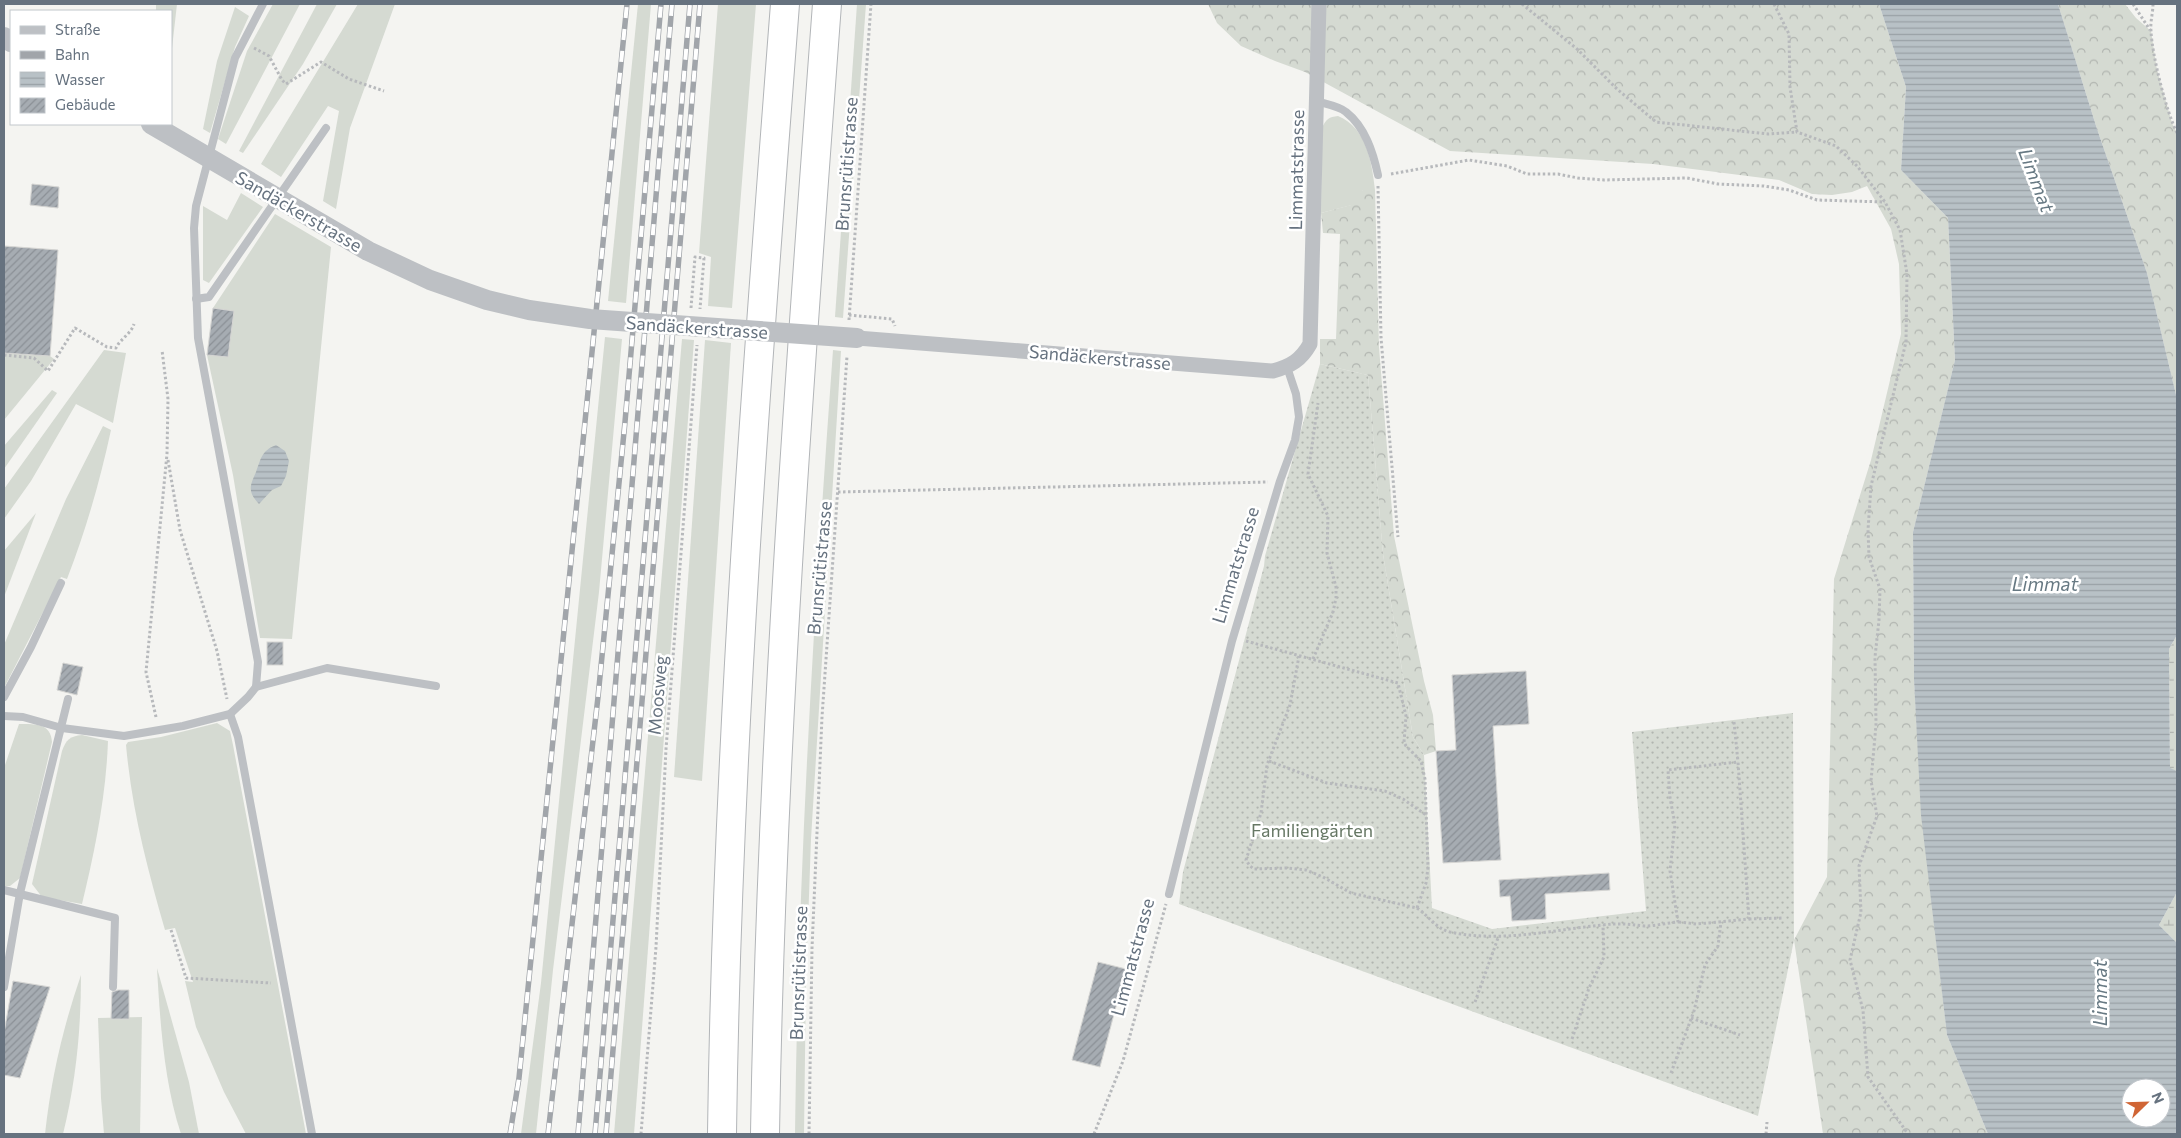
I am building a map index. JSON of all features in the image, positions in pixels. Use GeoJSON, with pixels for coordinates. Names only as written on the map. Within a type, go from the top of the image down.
{"type":"FeatureCollection","features":[{"type":"Feature","properties":{"kind":"highway"},"geometry":{"type":"LineString","coordinates":[[722,1134],[728,892],[738,677],[751,463],[785,4]]}},
{"type":"Feature","properties":{"kind":"highway"},"geometry":{"type":"LineString","coordinates":[[765,1134],[771,884],[782,653],[827,4]]}},
{"type":"Feature","properties":{"kind":"street","name":"Limmatstrasse"},"geometry":{"type":"LineString","coordinates":[[1287,367],[1303,356],[1310,344],[1319,4]]}},
{"type":"Feature","properties":{"kind":"street","name":"Sandäckerstrasse"},"geometry":{"type":"LineString","coordinates":[[153,125],[368,251],[430,280],[486,300],[529,310],[580,318],[1273,371],[1287,367]]}},
{"type":"Feature","properties":{"kind":"lane"},"geometry":{"type":"LineString","coordinates":[[4,716],[23,717],[62,728],[124,736],[230,714],[248,697],[256,686],[258,662],[198,338],[194,228],[196,206],[235,58],[263,4]]}},
{"type":"Feature","properties":{"kind":"lane"},"geometry":{"type":"LineString","coordinates":[[1316,101],[1345,111],[1361,128],[1370,147],[1378,175]]}},
{"type":"Feature","properties":{"kind":"lane"},"geometry":{"type":"LineString","coordinates":[[196,299],[209,297],[326,128]]}},
{"type":"Feature","properties":{"kind":"lane","name":"Limmatstrasse"},"geometry":{"type":"LineString","coordinates":[[1169,894],[1233,638],[1280,481],[1295,440],[1299,417],[1296,394],[1287,367]]}},
{"type":"Feature","properties":{"kind":"lane"},"geometry":{"type":"LineString","coordinates":[[4,697],[31,647],[61,584]]}},
{"type":"Feature","properties":{"kind":"lane"},"geometry":{"type":"LineString","coordinates":[[256,686],[327,668],[436,686]]}},
{"type":"Feature","properties":{"kind":"lane"},"geometry":{"type":"LineString","coordinates":[[4,987],[20,893],[68,699]]}},
{"type":"Feature","properties":{"kind":"lane"},"geometry":{"type":"LineString","coordinates":[[230,714],[238,737],[312,1134]]}},
{"type":"Feature","properties":{"kind":"lane"},"geometry":{"type":"LineString","coordinates":[[4,890],[115,918],[113,987]]}},
{"type":"Feature","properties":{"kind":"path","name":"Brunsrütistrasse"},"geometry":{"type":"LineString","coordinates":[[809,1134],[816,839],[830,588],[851,339],[849,316],[871,4]]}},
{"type":"Feature","properties":{"kind":"path"},"geometry":{"type":"LineString","coordinates":[[1522,4],[1577,49],[1617,89],[1656,122],[1768,134],[1797,132],[1836,146],[1857,166],[1885,202],[1900,230],[1907,274],[1906,342],[1871,486],[1868,530],[1869,557],[1880,589],[1880,620],[1874,657],[1876,725],[1870,781],[1877,816],[1859,866],[1861,912],[1850,960],[1863,1010],[1868,1077],[1908,1134]]}},
{"type":"Feature","properties":{"kind":"path"},"geometry":{"type":"LineString","coordinates":[[1774,4],[1789,34],[1790,87],[1797,132]]}},
{"type":"Feature","properties":{"kind":"path"},"geometry":{"type":"LineString","coordinates":[[2133,4],[2151,31]]}},
{"type":"Feature","properties":{"kind":"path"},"geometry":{"type":"LineString","coordinates":[[2154,4],[2151,31],[2157,70],[2172,123],[2177,133]]}},
{"type":"Feature","properties":{"kind":"path"},"geometry":{"type":"LineString","coordinates":[[250,47],[269,56],[286,84],[321,62],[349,79],[384,91]]}},
{"type":"Feature","properties":{"kind":"path"},"geometry":{"type":"LineString","coordinates":[[1398,537],[1381,338],[1378,175],[1399,174],[1469,160],[1481,160],[1507,166],[1527,174],[1558,174],[1578,178],[1612,180],[1687,178],[1718,184],[1764,186],[1789,190],[1817,200],[1885,202]]}},
{"type":"Feature","properties":{"kind":"path"},"geometry":{"type":"LineString","coordinates":[[690,311],[695,257],[704,258],[700,317]]}},
{"type":"Feature","properties":{"kind":"path"},"geometry":{"type":"LineString","coordinates":[[849,316],[892,319],[895,326]]}},
{"type":"Feature","properties":{"kind":"path"},"geometry":{"type":"LineString","coordinates":[[4,355],[34,358],[48,371],[75,328],[107,348],[116,348],[119,341],[133,328],[134,324]]}},
{"type":"Feature","properties":{"kind":"path","name":"Moosweg"},"geometry":{"type":"LineString","coordinates":[[641,1134],[656,947],[666,749],[698,337]]}},
{"type":"Feature","properties":{"kind":"path"},"geometry":{"type":"LineString","coordinates":[[159,730],[146,672],[167,454],[168,399],[162,350]]}},
{"type":"Feature","properties":{"kind":"path"},"geometry":{"type":"LineString","coordinates":[[1313,659],[1333,612],[1336,598],[1336,587],[1327,553],[1328,516],[1308,474],[1318,403]]}},
{"type":"Feature","properties":{"kind":"path"},"geometry":{"type":"LineString","coordinates":[[167,454],[180,530],[217,651],[230,714]]}},
{"type":"Feature","properties":{"kind":"path"},"geometry":{"type":"LineString","coordinates":[[838,492],[1280,481]]}},
{"type":"Feature","properties":{"kind":"path"},"geometry":{"type":"LineString","coordinates":[[1233,638],[1398,683],[1406,716],[1404,742],[1417,755],[1423,768],[1428,868],[1426,883],[1417,908]]}},
{"type":"Feature","properties":{"kind":"path"},"geometry":{"type":"LineString","coordinates":[[1299,656],[1290,705],[1264,780],[1261,813],[1246,860],[1250,866],[1260,870],[1288,868],[1306,870],[1360,896],[1417,908],[1428,916],[1434,925],[1450,932],[1498,938],[1603,924],[1629,923],[1645,926],[1678,922],[1720,922],[1784,918]]}},
{"type":"Feature","properties":{"kind":"path"},"geometry":{"type":"LineString","coordinates":[[1734,722],[1749,919]]}},
{"type":"Feature","properties":{"kind":"path"},"geometry":{"type":"LineString","coordinates":[[1269,761],[1327,783],[1385,791],[1403,798],[1426,815]]}},
{"type":"Feature","properties":{"kind":"path"},"geometry":{"type":"LineString","coordinates":[[1678,922],[1670,871],[1675,824],[1670,798],[1668,770],[1738,762]]}},
{"type":"Feature","properties":{"kind":"path","name":"Limmatstrasse"},"geometry":{"type":"LineString","coordinates":[[1094,1134],[1113,1088],[1131,1033],[1169,894]]}},
{"type":"Feature","properties":{"kind":"path"},"geometry":{"type":"LineString","coordinates":[[1671,1073],[1691,1018],[1705,965],[1718,946],[1720,922]]}},
{"type":"Feature","properties":{"kind":"path"},"geometry":{"type":"LineString","coordinates":[[1572,1039],[1589,988],[1604,957],[1603,924]]}},
{"type":"Feature","properties":{"kind":"path"},"geometry":{"type":"LineString","coordinates":[[171,930],[186,978],[283,984]]}},
{"type":"Feature","properties":{"kind":"path"},"geometry":{"type":"LineString","coordinates":[[1475,1002],[1498,938]]}},
{"type":"Feature","properties":{"kind":"path"},"geometry":{"type":"LineString","coordinates":[[1691,1018],[1740,1036]]}},
{"type":"Feature","properties":{"kind":"path"},"geometry":{"type":"LineString","coordinates":[[1766,1134],[1767,1122]]}},
{"type":"Feature","properties":{"kind":"green space"},"geometry":{"type":"Polygon","coordinates":[[[156,4],[177,4],[172,48],[172,10],[156,10],[156,4]]]}},
{"type":"Feature","properties":{"kind":"green space"},"geometry":{"type":"Polygon","coordinates":[[[273,4],[300,4],[226,144],[218,139],[247,51],[273,4]]]}},
{"type":"Feature","properties":{"kind":"green space"},"geometry":{"type":"Polygon","coordinates":[[[317,4],[337,4],[303,64],[243,153],[239,151],[317,4]]]}},
{"type":"Feature","properties":{"kind":"green space"},"geometry":{"type":"Polygon","coordinates":[[[358,4],[395,4],[350,128],[336,209],[323,201],[339,111],[328,106],[281,177],[261,164],[358,4]]]}},
{"type":"Feature","properties":{"kind":"green space"},"geometry":{"type":"Polygon","coordinates":[[[638,4],[651,4],[626,303],[608,301],[638,4]]]}},
{"type":"Feature","properties":{"kind":"green space"},"geometry":{"type":"Polygon","coordinates":[[[718,4],[756,4],[732,308],[708,306],[711,257],[699,253],[718,4]]]}},
{"type":"Feature","properties":{"kind":"green space"},"geometry":{"type":"Polygon","coordinates":[[[857,4],[866,4],[843,318],[835,317],[857,4]]]}},
{"type":"Feature","properties":{"kind":"green space"},"geometry":{"type":"Polygon","coordinates":[[[1208,4],[1879,4],[1906,87],[1901,170],[1948,218],[1955,360],[1913,532],[1914,680],[1922,815],[1947,1035],[1988,1134],[1823,1134],[1794,940],[1827,877],[1834,579],[1871,460],[1901,334],[1899,264],[1891,229],[1867,186],[1852,192],[1832,195],[1812,194],[1779,180],[1653,164],[1450,151],[1305,72],[1241,46],[1217,23],[1208,4]]]}},
{"type":"Feature","properties":{"kind":"green space"},"geometry":{"type":"Polygon","coordinates":[[[2058,4],[2125,4],[2136,18],[2151,31],[2157,70],[2172,123],[2177,133],[2177,399],[2147,273],[2097,129],[2058,4]]]}},
{"type":"Feature","properties":{"kind":"green space"},"geometry":{"type":"Polygon","coordinates":[[[235,7],[249,16],[235,47],[210,133],[203,129],[217,61],[235,7]]]}},
{"type":"Feature","properties":{"kind":"green space"},"geometry":{"type":"Polygon","coordinates":[[[1338,116],[1356,129],[1362,138],[1370,158],[1375,190],[1363,190],[1352,205],[1321,213],[1322,128],[1328,119],[1338,116]]]}},
{"type":"Feature","properties":{"kind":"green space"},"geometry":{"type":"Polygon","coordinates":[[[1363,190],[1375,190],[1379,347],[1394,536],[1424,681],[1433,715],[1436,751],[1424,755],[1413,737],[1383,554],[1368,375],[1320,364],[1320,339],[1336,339],[1340,234],[1323,233],[1321,213],[1351,205],[1354,195],[1363,190]]]}},
{"type":"Feature","properties":{"kind":"green space"},"geometry":{"type":"Polygon","coordinates":[[[241,193],[263,207],[209,283],[203,280],[203,206],[227,220],[241,193]]]}},
{"type":"Feature","properties":{"kind":"green space"},"geometry":{"type":"Polygon","coordinates":[[[275,214],[331,247],[292,639],[260,638],[233,475],[207,355],[228,357],[233,311],[213,308],[275,214]]]}},
{"type":"Feature","properties":{"kind":"green space"},"geometry":{"type":"Polygon","coordinates":[[[605,337],[622,339],[599,592],[553,970],[536,1134],[521,1134],[541,983],[605,337]]]}},
{"type":"Feature","properties":{"kind":"green space"},"geometry":{"type":"Polygon","coordinates":[[[682,339],[694,340],[634,1134],[614,1134],[682,339]]]}},
{"type":"Feature","properties":{"kind":"green space"},"geometry":{"type":"Polygon","coordinates":[[[705,340],[731,343],[702,781],[674,777],[705,340]]]}},
{"type":"Feature","properties":{"kind":"green space"},"geometry":{"type":"Polygon","coordinates":[[[104,350],[126,353],[113,423],[76,404],[31,481],[4,519],[4,489],[104,350]]]}},
{"type":"Feature","properties":{"kind":"green space"},"geometry":{"type":"Polygon","coordinates":[[[833,350],[841,351],[811,839],[806,980],[804,1134],[795,1134],[803,840],[819,546],[833,350]]]}},
{"type":"Feature","properties":{"kind":"green space"},"geometry":{"type":"Polygon","coordinates":[[[4,353],[50,356],[54,359],[4,420],[4,353]]]}},
{"type":"Feature","properties":{"kind":"green space","name":"Familiengärten"},"geometry":{"type":"Polygon","coordinates":[[[1320,364],[1368,375],[1383,554],[1413,737],[1424,755],[1432,908],[1492,929],[1646,911],[1632,732],[1793,713],[1794,940],[1758,1116],[1179,904],[1183,872],[1264,566],[1265,556],[1320,364]]]}},
{"type":"Feature","properties":{"kind":"green space"},"geometry":{"type":"Polygon","coordinates":[[[52,390],[57,393],[4,469],[4,446],[52,390]]]}},
{"type":"Feature","properties":{"kind":"green space"},"geometry":{"type":"Polygon","coordinates":[[[103,426],[111,430],[107,449],[74,561],[67,579],[61,577],[4,688],[4,645],[66,499],[103,426]]]}},
{"type":"Feature","properties":{"kind":"green space"},"geometry":{"type":"Polygon","coordinates":[[[36,513],[4,597],[4,551],[36,513]]]}},
{"type":"Feature","properties":{"kind":"green space"},"geometry":{"type":"Polygon","coordinates":[[[2177,635],[2177,771],[2170,769],[2169,649],[2177,635]]]}},
{"type":"Feature","properties":{"kind":"green space"},"geometry":{"type":"Polygon","coordinates":[[[217,723],[230,731],[306,1134],[246,1134],[224,1092],[196,1027],[185,981],[193,982],[175,928],[165,930],[141,839],[132,793],[126,745],[128,742],[161,737],[217,723]]]}},
{"type":"Feature","properties":{"kind":"green space"},"geometry":{"type":"Polygon","coordinates":[[[19,724],[36,725],[45,728],[49,731],[52,742],[20,878],[10,886],[4,886],[4,768],[19,724]]]}},
{"type":"Feature","properties":{"kind":"green space"},"geometry":{"type":"Polygon","coordinates":[[[82,735],[108,741],[99,823],[82,904],[42,897],[32,884],[62,751],[69,739],[82,735]]]}},
{"type":"Feature","properties":{"kind":"green space"},"geometry":{"type":"Polygon","coordinates":[[[2177,892],[2177,943],[2159,925],[2177,892]]]}},
{"type":"Feature","properties":{"kind":"green space"},"geometry":{"type":"Polygon","coordinates":[[[157,968],[189,1082],[199,1134],[181,1134],[175,1114],[164,1052],[157,968]]]}},
{"type":"Feature","properties":{"kind":"green space"},"geometry":{"type":"Polygon","coordinates":[[[81,975],[77,1055],[68,1114],[63,1134],[45,1134],[58,1053],[81,975]]]}},
{"type":"Feature","properties":{"kind":"green space"},"geometry":{"type":"Polygon","coordinates":[[[142,1017],[140,1134],[104,1134],[98,1018],[142,1017]]]}},
{"type":"Feature","properties":{"kind":"water","name":"Limmat"},"geometry":{"type":"Polygon","coordinates":[[[1879,4],[2058,4],[2097,129],[2147,273],[2177,399],[2177,635],[2169,649],[2170,768],[2177,771],[2177,892],[2159,925],[2177,943],[2177,1134],[1988,1134],[1947,1035],[1921,815],[1914,680],[1913,532],[1955,360],[1948,218],[1901,170],[1906,87],[1879,4]]]}},
{"type":"Feature","properties":{"kind":"water"},"geometry":{"type":"Polygon","coordinates":[[[276,445],[285,451],[289,461],[286,476],[281,486],[272,490],[259,504],[251,492],[251,485],[262,456],[267,450],[276,445]]]}},
{"type":"Feature","properties":{"kind":"building"},"geometry":{"type":"Polygon","coordinates":[[[32,184],[59,187],[58,208],[30,205],[32,184]]]}},
{"type":"Feature","properties":{"kind":"building"},"geometry":{"type":"Polygon","coordinates":[[[4,246],[58,250],[50,356],[4,353],[4,246]]]}},
{"type":"Feature","properties":{"kind":"building"},"geometry":{"type":"Polygon","coordinates":[[[213,308],[234,311],[228,357],[207,355],[213,308]]]}},
{"type":"Feature","properties":{"kind":"building"},"geometry":{"type":"Polygon","coordinates":[[[267,642],[283,642],[283,665],[267,665],[267,642]]]}},
{"type":"Feature","properties":{"kind":"building"},"geometry":{"type":"Polygon","coordinates":[[[63,663],[83,667],[77,695],[57,690],[63,663]]]}},
{"type":"Feature","properties":{"kind":"building"},"geometry":{"type":"Polygon","coordinates":[[[1526,671],[1529,724],[1493,726],[1501,860],[1443,863],[1436,751],[1456,750],[1452,675],[1526,671]]]}},
{"type":"Feature","properties":{"kind":"building"},"geometry":{"type":"Polygon","coordinates":[[[1609,873],[1610,890],[1545,894],[1546,919],[1512,921],[1510,896],[1500,897],[1499,880],[1609,873]]]}},
{"type":"Feature","properties":{"kind":"building"},"geometry":{"type":"Polygon","coordinates":[[[1098,962],[1126,969],[1100,1067],[1072,1060],[1098,962]]]}},
{"type":"Feature","properties":{"kind":"building"},"geometry":{"type":"Polygon","coordinates":[[[13,981],[50,987],[20,1078],[4,1075],[4,1033],[13,981]]]}},
{"type":"Feature","properties":{"kind":"building"},"geometry":{"type":"Polygon","coordinates":[[[129,990],[129,1019],[111,1019],[112,992],[129,990]]]}},
{"type":"Feature","properties":{"kind":"railway"},"geometry":{"type":"LineString","coordinates":[[510,1134],[519,1078],[627,4]]}},
{"type":"Feature","properties":{"kind":"railway"},"geometry":{"type":"LineString","coordinates":[[548,1134],[598,697],[625,422],[661,4]]}},
{"type":"Feature","properties":{"kind":"railway"},"geometry":{"type":"LineString","coordinates":[[578,1134],[672,4]]}},
{"type":"Feature","properties":{"kind":"railway"},"geometry":{"type":"LineString","coordinates":[[595,1134],[690,4]]}},
{"type":"Feature","properties":{"kind":"railway"},"geometry":{"type":"LineString","coordinates":[[606,1134],[700,4]]}}]}
